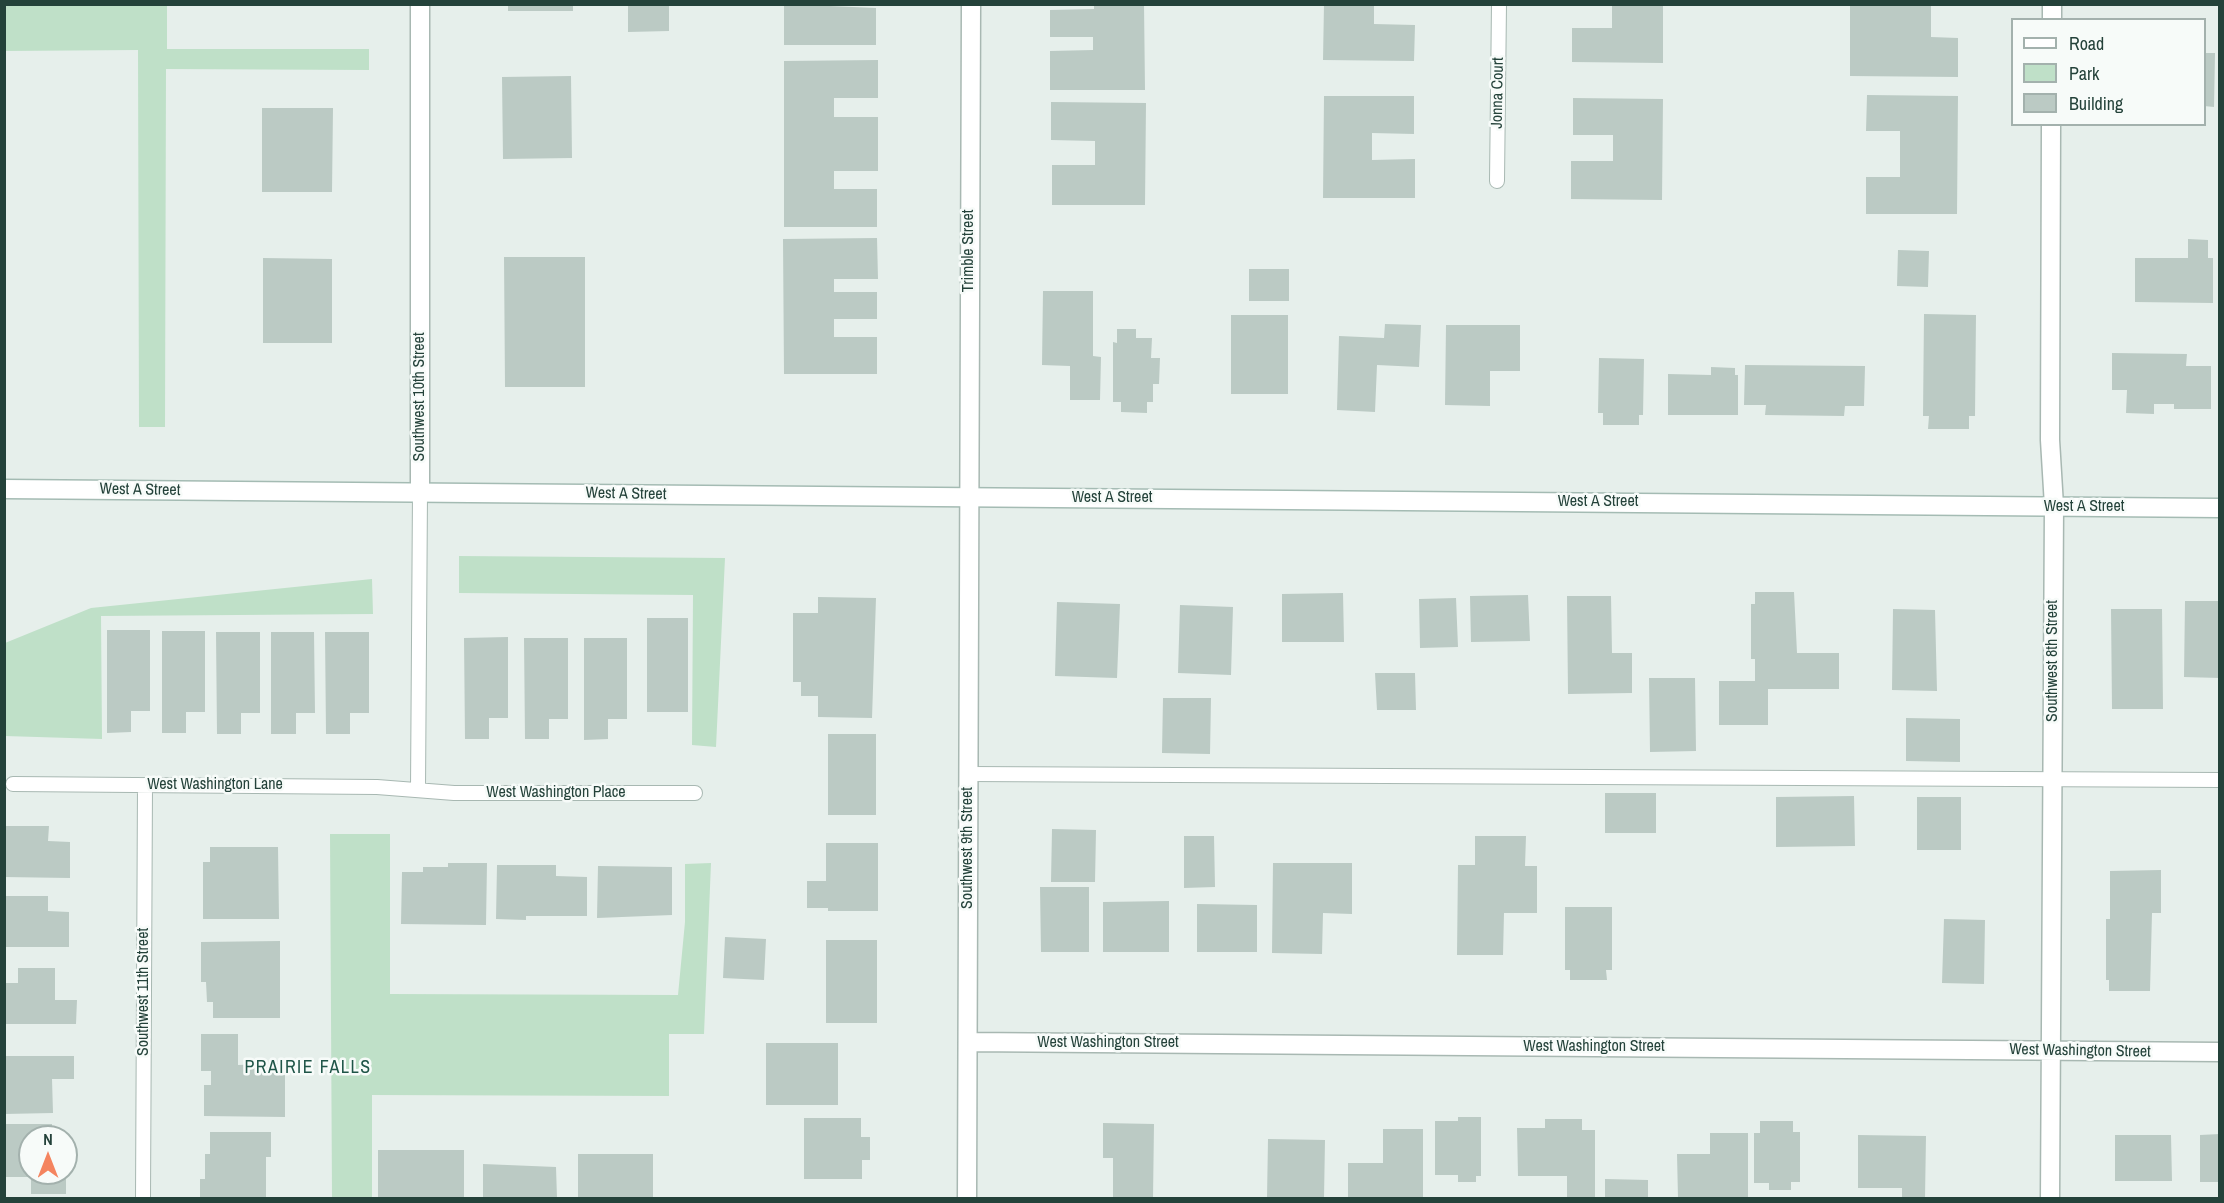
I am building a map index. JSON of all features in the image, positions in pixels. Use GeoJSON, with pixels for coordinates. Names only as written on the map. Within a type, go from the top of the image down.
{"type":"FeatureCollection","features":[{"type":"Feature","properties":{"kind":"street","name":"Southwest 10th Street"},"geometry":{"type":"LineString","coordinates":[[420,4],[420,492]]}},
{"type":"Feature","properties":{"kind":"street","name":"Trimble Street"},"geometry":{"type":"LineString","coordinates":[[969,497],[971,4]]}},
{"type":"Feature","properties":{"kind":"street","name":"Southwest 8th Street"},"geometry":{"type":"LineString","coordinates":[[2050,1198],[2054,506],[2050,440],[2051,126]]}},
{"type":"Feature","properties":{"kind":"street","name":"West A Street"},"geometry":{"type":"LineString","coordinates":[[4,489],[2220,508]]}},
{"type":"Feature","properties":{"kind":"street","name":"Southwest 9th Street"},"geometry":{"type":"LineString","coordinates":[[967,1198],[969,497]]}},
{"type":"Feature","properties":{"kind":"street","name":"West Washington Street"},"geometry":{"type":"LineString","coordinates":[[968,1042],[2220,1052]]}},
{"type":"Feature","properties":{"kind":"lane","name":"Jonna Court"},"geometry":{"type":"LineString","coordinates":[[1497,181],[1499,4]]}},
{"type":"Feature","properties":{"kind":"lane","name":"Southwest 10th Street"},"geometry":{"type":"LineString","coordinates":[[418,789],[420,492]]}},
{"type":"Feature","properties":{"kind":"lane"},"geometry":{"type":"LineString","coordinates":[[969,774],[2220,780]]}},
{"type":"Feature","properties":{"kind":"lane","name":"West Washington Lane"},"geometry":{"type":"LineString","coordinates":[[13,784],[418,789]]}},
{"type":"Feature","properties":{"kind":"lane","name":"Southwest 11th Street"},"geometry":{"type":"LineString","coordinates":[[143,1198],[145,785]]}},
{"type":"Feature","properties":{"kind":"lane","name":"West Washington Place"},"geometry":{"type":"LineString","coordinates":[[418,789],[454,792],[695,792]]}},
{"type":"Feature","properties":{"kind":"green space"},"geometry":{"type":"Polygon","coordinates":[[[4,5],[167,5],[167,49],[369,49],[369,70],[166,69],[165,427],[139,427],[138,50],[5,51],[4,5]]]}},
{"type":"Feature","properties":{"kind":"green space"},"geometry":{"type":"Polygon","coordinates":[[[459,556],[725,558],[716,747],[692,745],[693,595],[459,593],[459,556]]]}},
{"type":"Feature","properties":{"kind":"green space"},"geometry":{"type":"Polygon","coordinates":[[[372,579],[373,614],[101,616],[102,739],[5,736],[5,643],[91,608],[372,579]]]}},
{"type":"Feature","properties":{"kind":"green space"},"geometry":{"type":"Polygon","coordinates":[[[330,834],[390,834],[390,994],[678,995],[685,922],[685,864],[711,863],[704,1034],[669,1034],[669,1096],[372,1095],[372,1198],[332,1198],[330,834]]]}},
{"type":"Feature","properties":{"kind":"building"},"geometry":{"type":"Polygon","coordinates":[[[508,4],[573,4],[573,11],[508,11],[508,4]]]}},
{"type":"Feature","properties":{"kind":"building"},"geometry":{"type":"Polygon","coordinates":[[[628,4],[669,4],[669,31],[628,32],[628,4]]]}},
{"type":"Feature","properties":{"kind":"building"},"geometry":{"type":"Polygon","coordinates":[[[784,4],[876,8],[876,45],[784,45],[784,4]]]}},
{"type":"Feature","properties":{"kind":"building"},"geometry":{"type":"Polygon","coordinates":[[[1094,4],[1144,4],[1145,90],[1050,90],[1050,51],[1093,50],[1093,37],[1050,37],[1050,10],[1094,9],[1094,4]]]}},
{"type":"Feature","properties":{"kind":"building"},"geometry":{"type":"Polygon","coordinates":[[[1324,4],[1374,4],[1374,24],[1415,25],[1414,61],[1323,60],[1324,4]]]}},
{"type":"Feature","properties":{"kind":"building"},"geometry":{"type":"Polygon","coordinates":[[[1612,4],[1663,4],[1663,63],[1572,62],[1572,28],[1612,28],[1612,4]]]}},
{"type":"Feature","properties":{"kind":"building"},"geometry":{"type":"Polygon","coordinates":[[[1850,5],[1931,5],[1931,37],[1958,38],[1958,77],[1850,76],[1850,5]]]}},
{"type":"Feature","properties":{"kind":"building"},"geometry":{"type":"Polygon","coordinates":[[[2206,53],[2215,53],[2214,107],[2206,106],[2206,53]]]}},
{"type":"Feature","properties":{"kind":"building"},"geometry":{"type":"Polygon","coordinates":[[[878,60],[878,98],[834,98],[834,117],[878,117],[878,171],[834,171],[834,189],[877,189],[877,227],[784,227],[784,61],[878,60]]]}},
{"type":"Feature","properties":{"kind":"building"},"geometry":{"type":"Polygon","coordinates":[[[571,76],[572,158],[503,159],[502,77],[571,76]]]}},
{"type":"Feature","properties":{"kind":"building"},"geometry":{"type":"Polygon","coordinates":[[[1867,95],[1958,96],[1957,214],[1866,214],[1866,177],[1900,177],[1900,131],[1866,131],[1867,95]]]}},
{"type":"Feature","properties":{"kind":"building"},"geometry":{"type":"Polygon","coordinates":[[[1324,96],[1414,96],[1414,134],[1372,133],[1372,160],[1415,159],[1415,198],[1323,198],[1324,96]]]}},
{"type":"Feature","properties":{"kind":"building"},"geometry":{"type":"Polygon","coordinates":[[[1573,98],[1663,99],[1662,200],[1571,199],[1571,161],[1613,161],[1613,135],[1573,135],[1573,98]]]}},
{"type":"Feature","properties":{"kind":"building"},"geometry":{"type":"Polygon","coordinates":[[[1051,102],[1146,103],[1145,205],[1052,205],[1052,165],[1095,165],[1095,141],[1051,140],[1051,102]]]}},
{"type":"Feature","properties":{"kind":"building"},"geometry":{"type":"Polygon","coordinates":[[[262,108],[333,108],[332,192],[262,192],[262,108]]]}},
{"type":"Feature","properties":{"kind":"building"},"geometry":{"type":"Polygon","coordinates":[[[877,238],[878,279],[834,279],[834,292],[877,292],[877,319],[834,319],[834,337],[877,337],[877,374],[784,374],[783,239],[877,238]]]}},
{"type":"Feature","properties":{"kind":"building"},"geometry":{"type":"Polygon","coordinates":[[[2188,239],[2208,240],[2208,258],[2213,258],[2213,303],[2135,302],[2135,258],[2188,258],[2188,239]]]}},
{"type":"Feature","properties":{"kind":"building"},"geometry":{"type":"Polygon","coordinates":[[[1898,250],[1929,251],[1928,287],[1897,286],[1898,250]]]}},
{"type":"Feature","properties":{"kind":"building"},"geometry":{"type":"Polygon","coordinates":[[[504,257],[585,257],[585,387],[505,387],[504,257]]]}},
{"type":"Feature","properties":{"kind":"building"},"geometry":{"type":"Polygon","coordinates":[[[263,258],[332,259],[332,343],[263,343],[263,258]]]}},
{"type":"Feature","properties":{"kind":"building"},"geometry":{"type":"Polygon","coordinates":[[[1249,269],[1289,269],[1289,301],[1249,301],[1249,269]]]}},
{"type":"Feature","properties":{"kind":"building"},"geometry":{"type":"Polygon","coordinates":[[[1043,291],[1093,291],[1093,356],[1101,357],[1100,400],[1070,400],[1070,366],[1042,365],[1043,291]]]}},
{"type":"Feature","properties":{"kind":"building"},"geometry":{"type":"Polygon","coordinates":[[[1924,314],[1976,315],[1975,416],[1969,416],[1969,429],[1928,429],[1929,416],[1923,416],[1924,314]]]}},
{"type":"Feature","properties":{"kind":"building"},"geometry":{"type":"Polygon","coordinates":[[[1231,315],[1288,315],[1288,394],[1231,394],[1231,315]]]}},
{"type":"Feature","properties":{"kind":"building"},"geometry":{"type":"Polygon","coordinates":[[[1385,324],[1421,325],[1419,367],[1377,365],[1375,412],[1337,410],[1339,336],[1384,338],[1385,324]]]}},
{"type":"Feature","properties":{"kind":"building"},"geometry":{"type":"Polygon","coordinates":[[[1446,325],[1520,325],[1520,371],[1490,371],[1490,406],[1445,405],[1446,325]]]}},
{"type":"Feature","properties":{"kind":"building"},"geometry":{"type":"Polygon","coordinates":[[[1117,329],[1136,329],[1136,338],[1152,338],[1151,358],[1160,358],[1159,384],[1153,384],[1153,402],[1147,402],[1147,413],[1121,412],[1121,402],[1113,402],[1113,342],[1117,343],[1117,329]]]}},
{"type":"Feature","properties":{"kind":"building"},"geometry":{"type":"Polygon","coordinates":[[[2112,353],[2187,354],[2186,366],[2211,366],[2211,409],[2174,409],[2174,404],[2154,404],[2154,414],[2126,413],[2127,390],[2112,390],[2112,353]]]}},
{"type":"Feature","properties":{"kind":"building"},"geometry":{"type":"Polygon","coordinates":[[[1599,358],[1644,359],[1643,415],[1639,415],[1639,425],[1603,425],[1603,413],[1598,413],[1599,358]]]}},
{"type":"Feature","properties":{"kind":"building"},"geometry":{"type":"Polygon","coordinates":[[[1745,365],[1865,366],[1864,406],[1845,406],[1844,416],[1765,415],[1766,405],[1744,405],[1745,365]]]}},
{"type":"Feature","properties":{"kind":"building"},"geometry":{"type":"Polygon","coordinates":[[[1711,367],[1735,368],[1735,375],[1738,375],[1738,415],[1668,415],[1668,374],[1711,375],[1711,367]]]}},
{"type":"Feature","properties":{"kind":"building"},"geometry":{"type":"Polygon","coordinates":[[[1755,592],[1794,592],[1797,653],[1839,653],[1839,689],[1768,689],[1768,725],[1719,725],[1719,681],[1755,681],[1755,659],[1751,659],[1751,604],[1755,604],[1755,592]]]}},
{"type":"Feature","properties":{"kind":"building"},"geometry":{"type":"Polygon","coordinates":[[[1343,593],[1344,642],[1282,642],[1282,594],[1343,593]]]}},
{"type":"Feature","properties":{"kind":"building"},"geometry":{"type":"Polygon","coordinates":[[[1528,595],[1530,641],[1471,642],[1470,596],[1528,595]]]}},
{"type":"Feature","properties":{"kind":"building"},"geometry":{"type":"Polygon","coordinates":[[[1567,596],[1611,596],[1612,653],[1632,653],[1632,693],[1568,694],[1567,596]]]}},
{"type":"Feature","properties":{"kind":"building"},"geometry":{"type":"Polygon","coordinates":[[[818,597],[876,598],[872,718],[818,717],[818,696],[801,696],[801,682],[793,682],[793,613],[818,613],[818,597]]]}},
{"type":"Feature","properties":{"kind":"building"},"geometry":{"type":"Polygon","coordinates":[[[1456,598],[1458,647],[1420,648],[1419,599],[1456,598]]]}},
{"type":"Feature","properties":{"kind":"building"},"geometry":{"type":"Polygon","coordinates":[[[2185,601],[2218,601],[2220,678],[2184,677],[2185,601]]]}},
{"type":"Feature","properties":{"kind":"building"},"geometry":{"type":"Polygon","coordinates":[[[1057,602],[1120,604],[1117,678],[1055,676],[1057,602]]]}},
{"type":"Feature","properties":{"kind":"building"},"geometry":{"type":"Polygon","coordinates":[[[1180,605],[1233,607],[1231,675],[1178,673],[1180,605]]]}},
{"type":"Feature","properties":{"kind":"building"},"geometry":{"type":"Polygon","coordinates":[[[1893,609],[1935,610],[1937,691],[1892,690],[1893,609]]]}},
{"type":"Feature","properties":{"kind":"building"},"geometry":{"type":"Polygon","coordinates":[[[2111,609],[2162,609],[2163,709],[2112,709],[2111,609]]]}},
{"type":"Feature","properties":{"kind":"building"},"geometry":{"type":"Polygon","coordinates":[[[647,618],[688,618],[688,712],[647,712],[647,618]]]}},
{"type":"Feature","properties":{"kind":"building"},"geometry":{"type":"Polygon","coordinates":[[[107,630],[150,630],[150,711],[131,711],[131,732],[107,733],[107,630]]]}},
{"type":"Feature","properties":{"kind":"building"},"geometry":{"type":"Polygon","coordinates":[[[162,631],[205,631],[205,712],[186,712],[186,733],[162,733],[162,631]]]}},
{"type":"Feature","properties":{"kind":"building"},"geometry":{"type":"Polygon","coordinates":[[[216,632],[260,632],[260,713],[241,713],[241,734],[217,734],[216,632]]]}},
{"type":"Feature","properties":{"kind":"building"},"geometry":{"type":"Polygon","coordinates":[[[271,632],[314,632],[315,713],[296,713],[296,734],[271,734],[271,632]]]}},
{"type":"Feature","properties":{"kind":"building"},"geometry":{"type":"Polygon","coordinates":[[[325,632],[369,632],[369,713],[350,713],[350,734],[326,734],[325,632]]]}},
{"type":"Feature","properties":{"kind":"building"},"geometry":{"type":"Polygon","coordinates":[[[508,637],[508,718],[489,718],[489,739],[465,739],[464,638],[508,637]]]}},
{"type":"Feature","properties":{"kind":"building"},"geometry":{"type":"Polygon","coordinates":[[[524,638],[568,638],[568,719],[549,719],[549,739],[525,739],[524,638]]]}},
{"type":"Feature","properties":{"kind":"building"},"geometry":{"type":"Polygon","coordinates":[[[584,638],[627,638],[627,719],[608,719],[608,739],[584,740],[584,638]]]}},
{"type":"Feature","properties":{"kind":"building"},"geometry":{"type":"Polygon","coordinates":[[[1375,673],[1415,673],[1416,710],[1377,710],[1375,673]]]}},
{"type":"Feature","properties":{"kind":"building"},"geometry":{"type":"Polygon","coordinates":[[[1649,678],[1695,678],[1696,751],[1650,752],[1649,678]]]}},
{"type":"Feature","properties":{"kind":"building"},"geometry":{"type":"Polygon","coordinates":[[[1163,698],[1211,698],[1210,754],[1162,753],[1163,698]]]}},
{"type":"Feature","properties":{"kind":"building"},"geometry":{"type":"Polygon","coordinates":[[[1906,718],[1960,719],[1960,762],[1906,761],[1906,718]]]}},
{"type":"Feature","properties":{"kind":"building"},"geometry":{"type":"Polygon","coordinates":[[[828,734],[876,734],[876,815],[828,815],[828,734]]]}},
{"type":"Feature","properties":{"kind":"building"},"geometry":{"type":"Polygon","coordinates":[[[1605,793],[1656,793],[1656,833],[1605,833],[1605,793]]]}},
{"type":"Feature","properties":{"kind":"building"},"geometry":{"type":"Polygon","coordinates":[[[1854,796],[1855,846],[1776,847],[1776,797],[1854,796]]]}},
{"type":"Feature","properties":{"kind":"building"},"geometry":{"type":"Polygon","coordinates":[[[1917,797],[1961,797],[1961,850],[1917,850],[1917,797]]]}},
{"type":"Feature","properties":{"kind":"building"},"geometry":{"type":"Polygon","coordinates":[[[4,826],[49,826],[48,841],[70,842],[70,878],[4,877],[4,826]]]}},
{"type":"Feature","properties":{"kind":"building"},"geometry":{"type":"Polygon","coordinates":[[[1052,829],[1096,830],[1095,882],[1051,882],[1052,829]]]}},
{"type":"Feature","properties":{"kind":"building"},"geometry":{"type":"Polygon","coordinates":[[[1184,836],[1214,836],[1215,887],[1184,888],[1184,836]]]}},
{"type":"Feature","properties":{"kind":"building"},"geometry":{"type":"Polygon","coordinates":[[[1475,836],[1526,836],[1525,866],[1537,866],[1537,913],[1504,913],[1503,955],[1457,955],[1458,865],[1475,865],[1475,836]]]}},
{"type":"Feature","properties":{"kind":"building"},"geometry":{"type":"Polygon","coordinates":[[[826,843],[878,843],[878,911],[828,911],[828,908],[807,908],[807,881],[826,881],[826,843]]]}},
{"type":"Feature","properties":{"kind":"building"},"geometry":{"type":"Polygon","coordinates":[[[210,847],[278,847],[279,919],[203,919],[203,862],[210,862],[210,847]]]}},
{"type":"Feature","properties":{"kind":"building"},"geometry":{"type":"Polygon","coordinates":[[[448,863],[487,863],[486,925],[401,924],[402,872],[423,872],[423,867],[448,867],[448,863]]]}},
{"type":"Feature","properties":{"kind":"building"},"geometry":{"type":"Polygon","coordinates":[[[1273,863],[1352,863],[1352,914],[1323,913],[1322,954],[1272,953],[1273,863]]]}},
{"type":"Feature","properties":{"kind":"building"},"geometry":{"type":"Polygon","coordinates":[[[497,865],[556,865],[556,876],[587,877],[587,916],[526,916],[526,920],[496,919],[497,865]]]}},
{"type":"Feature","properties":{"kind":"building"},"geometry":{"type":"Polygon","coordinates":[[[598,866],[672,867],[672,915],[597,918],[598,866]]]}},
{"type":"Feature","properties":{"kind":"building"},"geometry":{"type":"Polygon","coordinates":[[[2161,870],[2161,913],[2152,913],[2150,991],[2109,991],[2109,980],[2106,980],[2106,919],[2110,919],[2110,871],[2161,870]]]}},
{"type":"Feature","properties":{"kind":"building"},"geometry":{"type":"Polygon","coordinates":[[[1040,887],[1089,887],[1089,952],[1041,952],[1040,887]]]}},
{"type":"Feature","properties":{"kind":"building"},"geometry":{"type":"Polygon","coordinates":[[[4,896],[48,896],[48,911],[69,912],[69,947],[4,947],[4,896]]]}},
{"type":"Feature","properties":{"kind":"building"},"geometry":{"type":"Polygon","coordinates":[[[1169,901],[1169,952],[1103,952],[1103,902],[1169,901]]]}},
{"type":"Feature","properties":{"kind":"building"},"geometry":{"type":"Polygon","coordinates":[[[1197,904],[1257,905],[1257,952],[1197,952],[1197,904]]]}},
{"type":"Feature","properties":{"kind":"building"},"geometry":{"type":"Polygon","coordinates":[[[1565,907],[1612,907],[1612,970],[1606,970],[1607,980],[1570,980],[1570,970],[1565,970],[1565,907]]]}},
{"type":"Feature","properties":{"kind":"building"},"geometry":{"type":"Polygon","coordinates":[[[1944,919],[1985,920],[1984,984],[1942,983],[1944,919]]]}},
{"type":"Feature","properties":{"kind":"building"},"geometry":{"type":"Polygon","coordinates":[[[725,937],[766,939],[764,980],[723,978],[725,937]]]}},
{"type":"Feature","properties":{"kind":"building"},"geometry":{"type":"Polygon","coordinates":[[[826,940],[877,940],[877,1023],[826,1023],[826,940]]]}},
{"type":"Feature","properties":{"kind":"building"},"geometry":{"type":"Polygon","coordinates":[[[280,941],[280,1018],[213,1018],[213,1002],[207,1002],[206,982],[201,982],[201,942],[280,941]]]}},
{"type":"Feature","properties":{"kind":"building"},"geometry":{"type":"Polygon","coordinates":[[[18,968],[55,968],[55,1000],[77,1000],[76,1024],[4,1024],[4,983],[18,983],[18,968]]]}},
{"type":"Feature","properties":{"kind":"building"},"geometry":{"type":"Polygon","coordinates":[[[201,1034],[238,1034],[238,1065],[285,1063],[285,1117],[204,1116],[204,1085],[211,1085],[211,1071],[201,1071],[201,1034]]]}},
{"type":"Feature","properties":{"kind":"building"},"geometry":{"type":"Polygon","coordinates":[[[766,1043],[838,1043],[838,1105],[766,1105],[766,1043]]]}},
{"type":"Feature","properties":{"kind":"building"},"geometry":{"type":"Polygon","coordinates":[[[4,1056],[74,1056],[74,1079],[52,1079],[53,1113],[4,1114],[4,1056]]]}},
{"type":"Feature","properties":{"kind":"building"},"geometry":{"type":"Polygon","coordinates":[[[1458,1117],[1481,1117],[1481,1176],[1476,1176],[1476,1182],[1458,1182],[1458,1175],[1435,1175],[1435,1121],[1458,1121],[1458,1117]]]}},
{"type":"Feature","properties":{"kind":"building"},"geometry":{"type":"Polygon","coordinates":[[[804,1118],[861,1118],[861,1137],[870,1137],[870,1160],[862,1160],[862,1179],[804,1179],[804,1118]]]}},
{"type":"Feature","properties":{"kind":"building"},"geometry":{"type":"Polygon","coordinates":[[[1545,1119],[1582,1119],[1582,1130],[1595,1130],[1595,1197],[1567,1197],[1567,1176],[1518,1176],[1517,1128],[1545,1128],[1545,1119]]]}},
{"type":"Feature","properties":{"kind":"building"},"geometry":{"type":"Polygon","coordinates":[[[1760,1121],[1793,1121],[1793,1132],[1800,1132],[1800,1182],[1791,1182],[1791,1190],[1769,1190],[1769,1183],[1754,1183],[1754,1133],[1760,1133],[1760,1121]]]}},
{"type":"Feature","properties":{"kind":"building"},"geometry":{"type":"Polygon","coordinates":[[[1103,1123],[1154,1124],[1153,1198],[1113,1197],[1113,1158],[1103,1158],[1103,1123]]]}},
{"type":"Feature","properties":{"kind":"building"},"geometry":{"type":"Polygon","coordinates":[[[4,1124],[52,1124],[18,1125],[18,1177],[4,1177],[4,1124]]]}},
{"type":"Feature","properties":{"kind":"building"},"geometry":{"type":"Polygon","coordinates":[[[1383,1129],[1423,1129],[1423,1198],[1348,1198],[1348,1163],[1383,1163],[1383,1129]]]}},
{"type":"Feature","properties":{"kind":"building"},"geometry":{"type":"Polygon","coordinates":[[[210,1132],[271,1132],[271,1157],[266,1157],[266,1198],[200,1198],[200,1179],[205,1179],[205,1154],[210,1154],[210,1132]]]}},
{"type":"Feature","properties":{"kind":"building"},"geometry":{"type":"Polygon","coordinates":[[[1710,1133],[1748,1133],[1748,1198],[1678,1198],[1677,1154],[1710,1154],[1710,1133]]]}},
{"type":"Feature","properties":{"kind":"building"},"geometry":{"type":"Polygon","coordinates":[[[2220,1134],[2220,1182],[2200,1182],[2200,1135],[2220,1134]]]}},
{"type":"Feature","properties":{"kind":"building"},"geometry":{"type":"Polygon","coordinates":[[[1858,1135],[1926,1136],[1925,1198],[1902,1198],[1902,1188],[1858,1188],[1858,1135]]]}},
{"type":"Feature","properties":{"kind":"building"},"geometry":{"type":"Polygon","coordinates":[[[2115,1135],[2171,1135],[2172,1181],[2115,1181],[2115,1135]]]}},
{"type":"Feature","properties":{"kind":"building"},"geometry":{"type":"Polygon","coordinates":[[[1268,1139],[1325,1140],[1324,1198],[1267,1198],[1268,1139]]]}},
{"type":"Feature","properties":{"kind":"building"},"geometry":{"type":"Polygon","coordinates":[[[378,1150],[464,1150],[464,1198],[378,1198],[378,1150]]]}},
{"type":"Feature","properties":{"kind":"building"},"geometry":{"type":"Polygon","coordinates":[[[578,1154],[653,1154],[653,1198],[578,1198],[578,1154]]]}},
{"type":"Feature","properties":{"kind":"building"},"geometry":{"type":"Polygon","coordinates":[[[483,1164],[556,1167],[557,1198],[483,1198],[483,1164]]]}},
{"type":"Feature","properties":{"kind":"building"},"geometry":{"type":"Polygon","coordinates":[[[1605,1179],[1648,1180],[1648,1198],[1605,1198],[1605,1179]]]}},
{"type":"Feature","properties":{"kind":"building"},"geometry":{"type":"Polygon","coordinates":[[[31,1185],[66,1185],[66,1194],[31,1194],[31,1185]]]}},
{"type":"Feature","properties":{"kind":"district","name":"PRAIRIE FALLS"},"geometry":{"type":"Point","coordinates":[308,1068]}}]}
